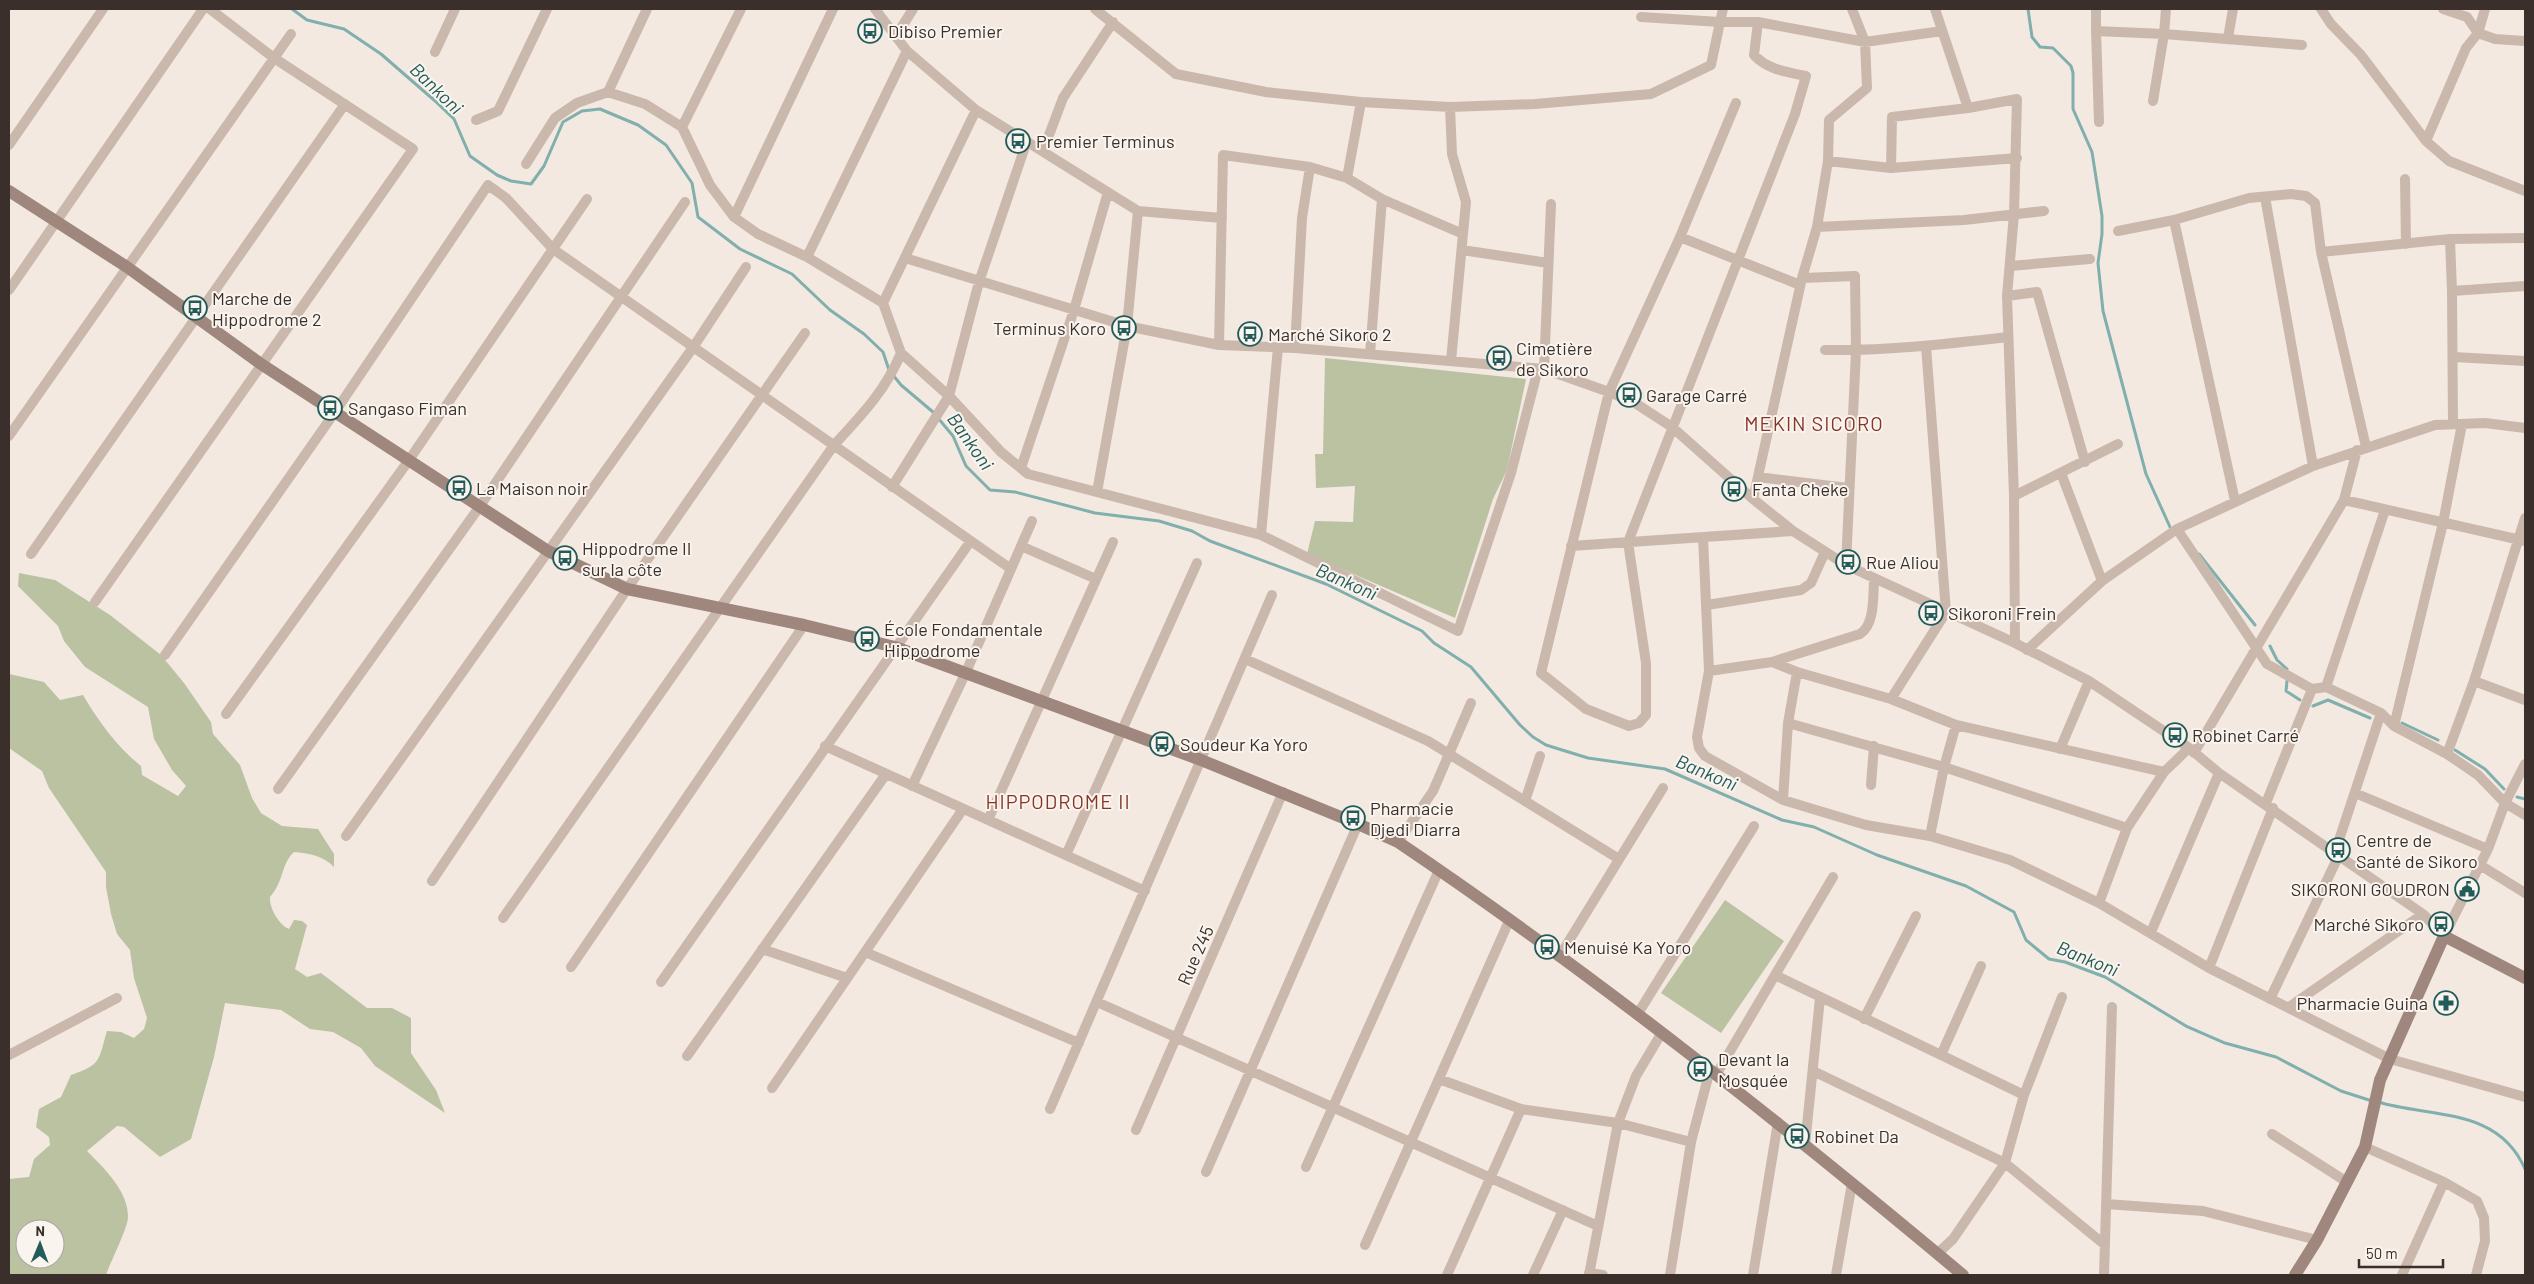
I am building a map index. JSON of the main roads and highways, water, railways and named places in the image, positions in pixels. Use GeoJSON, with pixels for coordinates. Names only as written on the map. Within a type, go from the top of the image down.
{"type":"FeatureCollection","features":[{"type":"Feature","properties":{"kind":"waterway","name":"Bankoni"},"geometry":{"type":"LineString","coordinates":[[292,9],[307,20],[344,29],[381,54],[454,119],[470,156],[497,175],[511,181],[531,184],[544,166],[563,122],[582,111],[600,109],[638,125],[666,145],[692,183],[698,217],[740,249],[792,274],[830,310],[864,334],[883,352],[889,370]]}},
{"type":"Feature","properties":{"kind":"waterway"},"geometry":{"type":"LineString","coordinates":[[2028,9],[2032,37],[2040,47],[2053,48],[2071,66],[2073,73],[2073,109],[2092,152],[2102,216],[2102,234],[2098,263],[2103,311],[2146,474],[2170,527]]}},
{"type":"Feature","properties":{"kind":"waterway","name":"Bankoni"},"geometry":{"type":"LineString","coordinates":[[893,375],[901,385],[933,412],[953,436],[966,466],[990,490],[1015,492],[1095,513],[1159,521],[1192,531],[1210,541],[1326,584],[1422,631],[1434,643],[1471,667],[1520,725],[1533,737],[1546,745],[1588,758],[1665,769],[1782,820],[1814,827],[1877,855],[1966,886],[2014,912],[2026,940],[2049,959],[2065,962],[2105,977],[2186,1026],[2225,1043],[2276,1057],[2341,1091],[2372,1101]]}},
{"type":"Feature","properties":{"kind":"waterway"},"geometry":{"type":"LineString","coordinates":[[2199,554],[2255,625]]}},
{"type":"Feature","properties":{"kind":"waterway"},"geometry":{"type":"LineString","coordinates":[[2270,646],[2277,660],[2287,669]]}},
{"type":"Feature","properties":{"kind":"waterway"},"geometry":{"type":"LineString","coordinates":[[2287,681],[2286,691],[2300,700]]}},
{"type":"Feature","properties":{"kind":"waterway"},"geometry":{"type":"LineString","coordinates":[[2313,706],[2328,700],[2370,718]]}},
{"type":"Feature","properties":{"kind":"waterway"},"geometry":{"type":"LineString","coordinates":[[2402,723],[2438,740]]}},
{"type":"Feature","properties":{"kind":"waterway"},"geometry":{"type":"LineString","coordinates":[[2455,750],[2485,769],[2504,789]]}},
{"type":"Feature","properties":{"kind":"waterway"},"geometry":{"type":"LineString","coordinates":[[2517,797],[2525,799]]}},
{"type":"Feature","properties":{"kind":"waterway","name":"Bankoni"},"geometry":{"type":"LineString","coordinates":[[2378,1102],[2462,1118],[2481,1125],[2498,1135],[2513,1149],[2525,1169]]}},
{"type":"Feature","properties":{"kind":"place","name":"Dibiso Premier"},"geometry":{"type":"Point","coordinates":[870,31]}},
{"type":"Feature","properties":{"kind":"place","name":"Premier Terminus"},"geometry":{"type":"Point","coordinates":[1018,141]}},
{"type":"Feature","properties":{"kind":"place","name":"Marche de Hippodrome 2"},"geometry":{"type":"Point","coordinates":[195,308]}},
{"type":"Feature","properties":{"kind":"place","name":"Terminus Koro"},"geometry":{"type":"Point","coordinates":[1124,328]}},
{"type":"Feature","properties":{"kind":"place","name":"Marché Sikoro 2"},"geometry":{"type":"Point","coordinates":[1250,334]}},
{"type":"Feature","properties":{"kind":"place","name":"Cimetière de Sikoro"},"geometry":{"type":"Point","coordinates":[1499,358]}},
{"type":"Feature","properties":{"kind":"place","name":"Garage Carré"},"geometry":{"type":"Point","coordinates":[1629,395]}},
{"type":"Feature","properties":{"kind":"place","name":"Sangaso Fiman"},"geometry":{"type":"Point","coordinates":[330,408]}},
{"type":"Feature","properties":{"kind":"place","name":"La Maison noir"},"geometry":{"type":"Point","coordinates":[459,488]}},
{"type":"Feature","properties":{"kind":"place","name":"Fanta Cheke"},"geometry":{"type":"Point","coordinates":[1734,489]}},
{"type":"Feature","properties":{"kind":"place","name":"Hippodrome II sur la côte"},"geometry":{"type":"Point","coordinates":[565,558]}},
{"type":"Feature","properties":{"kind":"place","name":"Rue Aliou"},"geometry":{"type":"Point","coordinates":[1848,562]}},
{"type":"Feature","properties":{"kind":"place","name":"Sikoroni Frein"},"geometry":{"type":"Point","coordinates":[1931,613]}},
{"type":"Feature","properties":{"kind":"place","name":"École Fondamentale Hippodrome"},"geometry":{"type":"Point","coordinates":[867,639]}},
{"type":"Feature","properties":{"kind":"place","name":"Robinet Carré"},"geometry":{"type":"Point","coordinates":[2175,735]}},
{"type":"Feature","properties":{"kind":"place","name":"Soudeur Ka Yoro"},"geometry":{"type":"Point","coordinates":[1162,744]}},
{"type":"Feature","properties":{"kind":"place","name":"Pharmacie Djedi Diarra"},"geometry":{"type":"Point","coordinates":[1353,818]}},
{"type":"Feature","properties":{"kind":"place","name":"Centre de Santé de Sikoro"},"geometry":{"type":"Point","coordinates":[2338,850]}},
{"type":"Feature","properties":{"kind":"place","name":"SIKORONI GOUDRON"},"geometry":{"type":"Point","coordinates":[2467,889]}},
{"type":"Feature","properties":{"kind":"place","name":"Marché Sikoro"},"geometry":{"type":"Point","coordinates":[2441,924]}},
{"type":"Feature","properties":{"kind":"place","name":"Menuisé Ka Yoro"},"geometry":{"type":"Point","coordinates":[1547,947]}},
{"type":"Feature","properties":{"kind":"place","name":"Pharmacie Guina"},"geometry":{"type":"Point","coordinates":[2446,1003]}},
{"type":"Feature","properties":{"kind":"place","name":"Devant la Mosquée"},"geometry":{"type":"Point","coordinates":[1700,1069]}},
{"type":"Feature","properties":{"kind":"place","name":"Robinet Da"},"geometry":{"type":"Point","coordinates":[1797,1136]}},
{"type":"Feature","properties":{"kind":"district","name":"MEKIN SICORO"},"geometry":{"type":"Point","coordinates":[1814,423]}},
{"type":"Feature","properties":{"kind":"district","name":"HIPPODROME II"},"geometry":{"type":"Point","coordinates":[1058,801]}}]}
